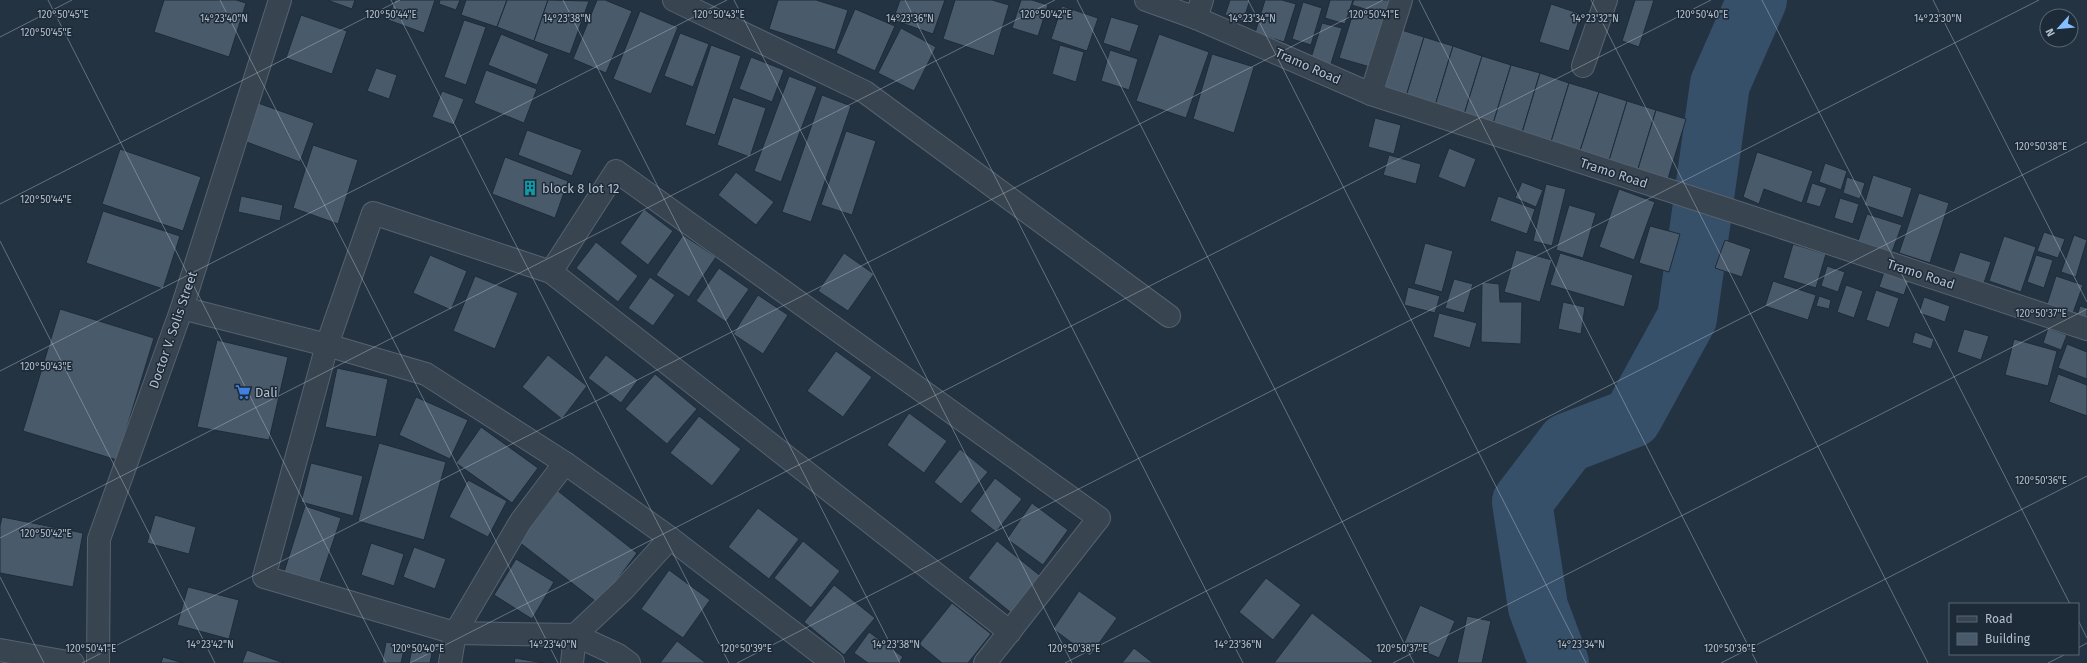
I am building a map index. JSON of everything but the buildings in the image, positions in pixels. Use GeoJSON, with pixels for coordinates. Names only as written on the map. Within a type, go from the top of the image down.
{"type":"FeatureCollection","features":[{"type":"Feature","properties":{"kind":"street","name":"Doctor V. Solis Street"},"geometry":{"type":"LineString","coordinates":[[98,663],[99,539],[182,308],[280,0]]}},
{"type":"Feature","properties":{"kind":"street"},"geometry":{"type":"LineString","coordinates":[[674,0],[865,92],[1169,316]]}},
{"type":"Feature","properties":{"kind":"street","name":"Tramo Road"},"geometry":{"type":"LineString","coordinates":[[1146,0],[1199,9],[1371,94],[1745,215],[2087,329]]}},
{"type":"Feature","properties":{"kind":"street"},"geometry":{"type":"LineString","coordinates":[[1371,94],[1400,0]]}},
{"type":"Feature","properties":{"kind":"street"},"geometry":{"type":"LineString","coordinates":[[1583,66],[1606,0]]}},
{"type":"Feature","properties":{"kind":"street"},"geometry":{"type":"LineString","coordinates":[[551,272],[616,171],[1099,518],[985,663]]}},
{"type":"Feature","properties":{"kind":"street"},"geometry":{"type":"LineString","coordinates":[[629,663],[618,655],[575,635],[455,633],[264,577],[327,345],[372,213],[551,272],[1010,632]]}},
{"type":"Feature","properties":{"kind":"street"},"geometry":{"type":"LineString","coordinates":[[182,308],[327,345],[426,374],[564,463],[670,538],[833,663]]}},
{"type":"Feature","properties":{"kind":"street"},"geometry":{"type":"LineString","coordinates":[[450,663],[455,633],[521,521],[564,463]]}},
{"type":"Feature","properties":{"kind":"street"},"geometry":{"type":"LineString","coordinates":[[572,663],[575,635],[623,590],[670,538]]}},
{"type":"Feature","properties":{"kind":"street"},"geometry":{"type":"LineString","coordinates":[[0,650],[73,663]]}},
{"type":"Feature","properties":{"kind":"waterway"},"geometry":{"type":"LineString","coordinates":[[1559,663],[1538,607],[1522,502],[1567,443],[1632,418],[1687,318],[1720,84],[1757,0]]}},
{"type":"Feature","properties":{"kind":"place","name":"block 8 lot 12"},"geometry":{"type":"Point","coordinates":[530,188]}},
{"type":"Feature","properties":{"kind":"place","name":"Dali"},"geometry":{"type":"Point","coordinates":[243,392]}}]}
